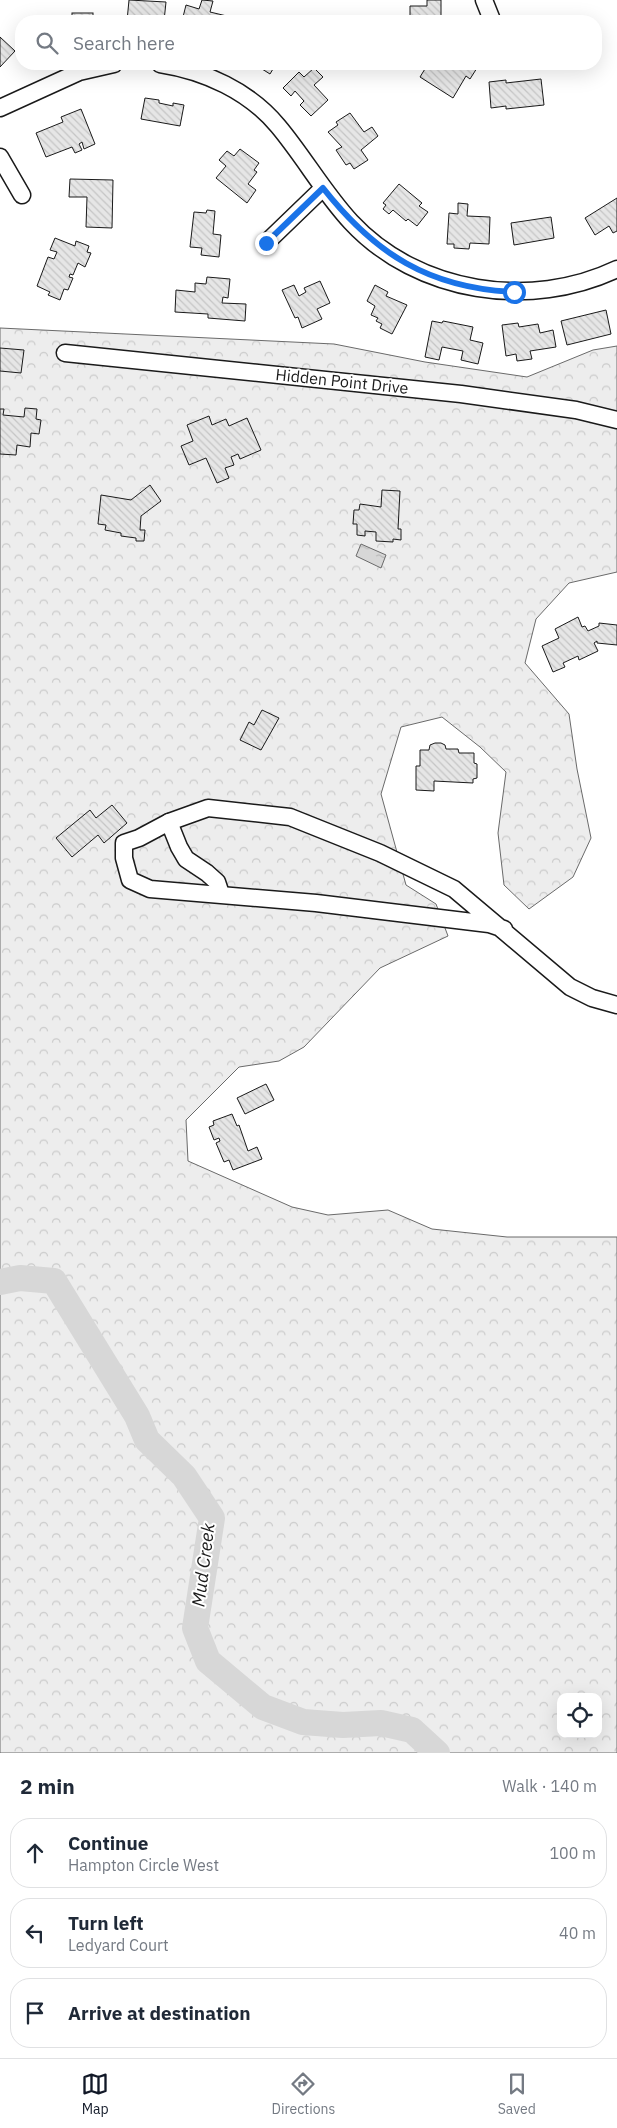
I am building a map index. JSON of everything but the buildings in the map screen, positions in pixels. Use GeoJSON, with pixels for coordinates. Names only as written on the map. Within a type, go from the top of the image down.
{"type":"FeatureCollection","features":[{"type":"Feature","properties":{"kind":"street"},"geometry":{"type":"LineString","coordinates":[[484,0],[490,15]]}},
{"type":"Feature","properties":{"kind":"street"},"geometry":{"type":"LineString","coordinates":[[0,108],[79,72],[88,70]]}},
{"type":"Feature","properties":{"kind":"street"},"geometry":{"type":"LineString","coordinates":[[189,70],[208,76],[248,99],[279,127],[323,188],[351,222],[387,252],[423,272],[461,285],[495,291],[534,291],[582,283],[617,269]]}},
{"type":"Feature","properties":{"kind":"street"},"geometry":{"type":"LineString","coordinates":[[0,157],[22,195]]}},
{"type":"Feature","properties":{"kind":"street"},"geometry":{"type":"LineString","coordinates":[[266,243],[323,188]]}},
{"type":"Feature","properties":{"kind":"street","name":"Hidden Point Drive"},"geometry":{"type":"LineString","coordinates":[[64,352],[442,392],[576,410],[617,420]]}},
{"type":"Feature","properties":{"kind":"street"},"geometry":{"type":"LineString","coordinates":[[504,929],[489,924],[316,903],[150,889],[130,880],[124,858],[124,844],[140,838],[169,822],[208,808],[290,817],[380,853],[454,889],[504,929],[524,949],[570,987],[592,998],[617,1005]]}},
{"type":"Feature","properties":{"kind":"street"},"geometry":{"type":"LineString","coordinates":[[169,822],[186,859],[217,882],[221,894]]}},
{"type":"Feature","properties":{"kind":"green space"},"geometry":{"type":"Polygon","coordinates":[[[0,328],[334,344],[425,362],[527,377],[593,350],[617,346],[617,572],[569,583],[536,619],[525,663],[569,714],[577,769],[591,838],[573,877],[529,909],[504,885],[498,833],[506,772],[480,747],[442,717],[401,727],[381,794],[406,885],[436,904],[448,936],[380,968],[304,1047],[279,1061],[239,1067],[186,1120],[188,1161],[292,1207],[328,1215],[388,1210],[432,1229],[507,1237],[617,1237],[617,1753],[0,1753],[0,328]]]}},
{"type":"Feature","properties":{"kind":"water"},"geometry":{"type":"Polygon","coordinates":[[[361,544],[386,555],[381,568],[356,556],[361,544]]]}},
{"type":"Feature","properties":{"kind":"waterway","name":"Mud Creek"},"geometry":{"type":"LineString","coordinates":[[0,1282],[20,1278],[54,1281],[137,1416],[147,1440],[184,1476],[212,1518],[195,1628],[208,1661],[263,1707],[303,1722],[343,1725],[381,1723],[412,1730],[437,1753]]}},
{"type":"Feature","properties":{"kind":"route"},"geometry":{"type":"LineString","coordinates":[[266,243],[323,188],[342,212],[366,236],[405,263],[435,277],[461,285],[487,290],[514,292]]}}]}
